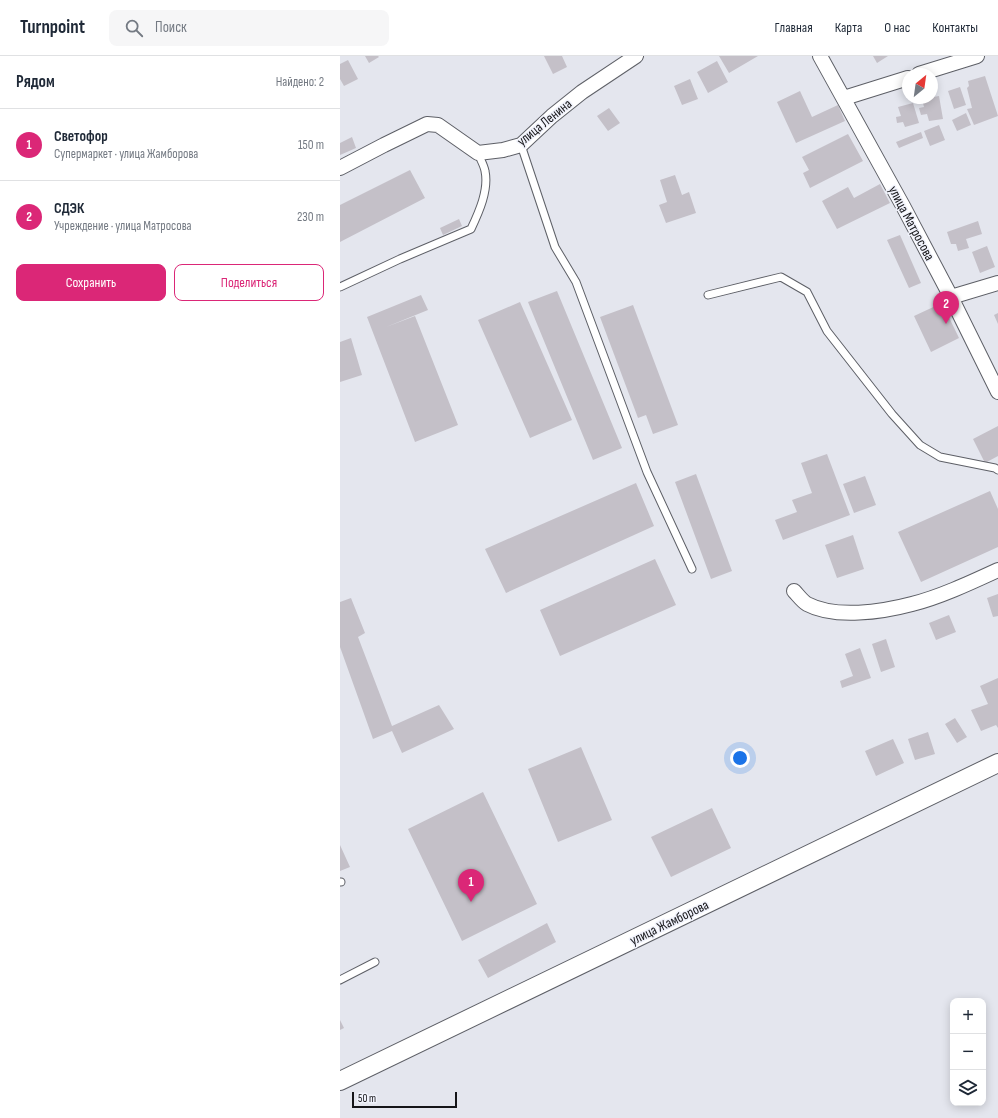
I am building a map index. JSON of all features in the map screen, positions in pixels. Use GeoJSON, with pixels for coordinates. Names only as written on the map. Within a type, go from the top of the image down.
{"type":"FeatureCollection","features":[{"type":"Feature","properties":{"kind":"street","name":"улица Ленина"},"geometry":{"type":"LineString","coordinates":[[478,153],[502,150],[521,144],[582,92],[636,56]]}},
{"type":"Feature","properties":{"kind":"street","name":"улица Матросова"},"geometry":{"type":"LineString","coordinates":[[820,56],[951,297],[998,392]]}},
{"type":"Feature","properties":{"kind":"street"},"geometry":{"type":"LineString","coordinates":[[938,68],[977,56]]}},
{"type":"Feature","properties":{"kind":"street"},"geometry":{"type":"LineString","coordinates":[[844,98],[902,80]]}},
{"type":"Feature","properties":{"kind":"street"},"geometry":{"type":"LineString","coordinates":[[340,168],[427,124],[438,125],[478,153]]}},
{"type":"Feature","properties":{"kind":"street"},"geometry":{"type":"LineString","coordinates":[[951,297],[998,283]]}},
{"type":"Feature","properties":{"kind":"street"},"geometry":{"type":"LineString","coordinates":[[794,591],[805,603],[821,610],[846,613],[877,611],[913,604],[961,587],[998,570]]}},
{"type":"Feature","properties":{"kind":"street","name":"улица Жамборова"},"geometry":{"type":"LineString","coordinates":[[340,1081],[998,764]]}},
{"type":"Feature","properties":{"kind":"lane"},"geometry":{"type":"LineString","coordinates":[[521,144],[554,247],[576,282],[647,472],[692,569]]}},
{"type":"Feature","properties":{"kind":"lane"},"geometry":{"type":"LineString","coordinates":[[340,287],[400,259],[471,229],[479,210],[484,190],[485,171],[478,153]]}},
{"type":"Feature","properties":{"kind":"lane"},"geometry":{"type":"LineString","coordinates":[[708,295],[781,277],[807,292],[827,331],[892,414],[920,445],[940,457],[995,468],[998,470]]}},
{"type":"Feature","properties":{"kind":"lane"},"geometry":{"type":"LineString","coordinates":[[340,980],[375,962]]}},
{"type":"Feature","properties":{"kind":"building"},"geometry":{"type":"Polygon","coordinates":[[[365,56],[378,56],[379,57],[369,63],[365,56]]]}},
{"type":"Feature","properties":{"kind":"building"},"geometry":{"type":"Polygon","coordinates":[[[544,56],[562,56],[567,67],[553,74],[544,56]]]}},
{"type":"Feature","properties":{"kind":"building"},"geometry":{"type":"Polygon","coordinates":[[[719,56],[758,56],[729,73],[719,56]]]}},
{"type":"Feature","properties":{"kind":"building"},"geometry":{"type":"Polygon","coordinates":[[[873,56],[888,56],[877,63],[873,56]]]}},
{"type":"Feature","properties":{"kind":"building"},"geometry":{"type":"Polygon","coordinates":[[[348,60],[358,79],[344,86],[340,79],[340,64],[348,60]]]}},
{"type":"Feature","properties":{"kind":"building"},"geometry":{"type":"Polygon","coordinates":[[[717,61],[728,82],[708,93],[697,72],[717,61]]]}},
{"type":"Feature","properties":{"kind":"building"},"geometry":{"type":"Polygon","coordinates":[[[985,76],[998,116],[974,125],[967,109],[972,108],[967,88],[969,86],[968,81],[985,76]]]}},
{"type":"Feature","properties":{"kind":"building"},"geometry":{"type":"Polygon","coordinates":[[[690,79],[698,99],[682,105],[674,86],[690,79]]]}},
{"type":"Feature","properties":{"kind":"building"},"geometry":{"type":"Polygon","coordinates":[[[960,87],[966,105],[954,109],[948,91],[960,87]]]}},
{"type":"Feature","properties":{"kind":"building"},"geometry":{"type":"Polygon","coordinates":[[[800,91],[812,117],[838,105],[845,121],[796,143],[777,102],[800,91]]]}},
{"type":"Feature","properties":{"kind":"building"},"geometry":{"type":"Polygon","coordinates":[[[938,96],[943,119],[929,121],[927,114],[921,115],[919,108],[924,107],[923,104],[938,104],[938,96]]]}},
{"type":"Feature","properties":{"kind":"building"},"geometry":{"type":"Polygon","coordinates":[[[913,104],[919,123],[905,127],[903,122],[897,123],[896,117],[901,116],[898,107],[913,104]]]}},
{"type":"Feature","properties":{"kind":"building"},"geometry":{"type":"Polygon","coordinates":[[[609,108],[620,123],[608,131],[597,116],[609,108]]]}},
{"type":"Feature","properties":{"kind":"building"},"geometry":{"type":"Polygon","coordinates":[[[966,113],[971,125],[957,131],[952,120],[966,113]]]}},
{"type":"Feature","properties":{"kind":"building"},"geometry":{"type":"Polygon","coordinates":[[[939,125],[945,140],[930,146],[924,131],[939,125]]]}},
{"type":"Feature","properties":{"kind":"building"},"geometry":{"type":"Polygon","coordinates":[[[921,132],[923,138],[899,148],[896,142],[921,132]]]}},
{"type":"Feature","properties":{"kind":"building"},"geometry":{"type":"Polygon","coordinates":[[[848,134],[863,161],[810,188],[803,173],[809,170],[802,157],[848,134]]]}},
{"type":"Feature","properties":{"kind":"building"},"geometry":{"type":"Polygon","coordinates":[[[352,137],[356,148],[340,155],[340,143],[352,137]]]}},
{"type":"Feature","properties":{"kind":"building"},"geometry":{"type":"Polygon","coordinates":[[[410,170],[425,198],[340,242],[340,205],[410,170]]]}},
{"type":"Feature","properties":{"kind":"building"},"geometry":{"type":"Polygon","coordinates":[[[675,175],[682,195],[689,192],[696,213],[666,223],[659,205],[667,202],[660,180],[675,175]]]}},
{"type":"Feature","properties":{"kind":"building"},"geometry":{"type":"Polygon","coordinates":[[[880,184],[890,203],[837,229],[822,201],[848,187],[854,198],[880,184]]]}},
{"type":"Feature","properties":{"kind":"building"},"geometry":{"type":"Polygon","coordinates":[[[459,219],[462,226],[443,235],[440,228],[459,219]]]}},
{"type":"Feature","properties":{"kind":"building"},"geometry":{"type":"Polygon","coordinates":[[[978,221],[982,234],[966,239],[969,248],[958,251],[956,244],[951,244],[947,232],[978,221]]]}},
{"type":"Feature","properties":{"kind":"building"},"geometry":{"type":"Polygon","coordinates":[[[900,235],[921,283],[909,288],[887,240],[900,235]]]}},
{"type":"Feature","properties":{"kind":"building"},"geometry":{"type":"Polygon","coordinates":[[[987,246],[995,267],[980,273],[972,252],[987,246]]]}},
{"type":"Feature","properties":{"kind":"building"},"geometry":{"type":"Polygon","coordinates":[[[557,291],[622,448],[593,460],[528,302],[557,291]]]}},
{"type":"Feature","properties":{"kind":"building"},"geometry":{"type":"Polygon","coordinates":[[[421,295],[428,310],[386,327],[415,316],[458,425],[415,442],[367,317],[421,295]]]}},
{"type":"Feature","properties":{"kind":"building"},"geometry":{"type":"Polygon","coordinates":[[[520,302],[572,420],[530,438],[478,320],[520,302]]]}},
{"type":"Feature","properties":{"kind":"building"},"geometry":{"type":"Polygon","coordinates":[[[942,303],[959,338],[931,352],[914,316],[942,303]]]}},
{"type":"Feature","properties":{"kind":"building"},"geometry":{"type":"Polygon","coordinates":[[[633,305],[678,425],[653,434],[646,415],[638,418],[600,317],[633,305]]]}},
{"type":"Feature","properties":{"kind":"building"},"geometry":{"type":"Polygon","coordinates":[[[998,313],[998,324],[994,315],[998,313]]]}},
{"type":"Feature","properties":{"kind":"building"},"geometry":{"type":"Polygon","coordinates":[[[351,338],[362,375],[340,382],[340,342],[351,338]]]}},
{"type":"Feature","properties":{"kind":"building"},"geometry":{"type":"Polygon","coordinates":[[[998,426],[998,456],[985,463],[973,439],[998,426]]]}},
{"type":"Feature","properties":{"kind":"building"},"geometry":{"type":"Polygon","coordinates":[[[827,454],[850,515],[783,540],[775,520],[797,512],[792,500],[812,493],[801,463],[827,454]]]}},
{"type":"Feature","properties":{"kind":"building"},"geometry":{"type":"Polygon","coordinates":[[[696,474],[732,571],[711,579],[675,482],[696,474]]]}},
{"type":"Feature","properties":{"kind":"building"},"geometry":{"type":"Polygon","coordinates":[[[865,476],[876,505],[854,513],[843,484],[865,476]]]}},
{"type":"Feature","properties":{"kind":"building"},"geometry":{"type":"Polygon","coordinates":[[[636,483],[654,526],[506,593],[485,549],[636,483]]]}},
{"type":"Feature","properties":{"kind":"building"},"geometry":{"type":"Polygon","coordinates":[[[990,491],[998,509],[998,547],[921,582],[898,532],[990,491]]]}},
{"type":"Feature","properties":{"kind":"building"},"geometry":{"type":"Polygon","coordinates":[[[853,535],[864,569],[837,578],[825,545],[853,535]]]}},
{"type":"Feature","properties":{"kind":"building"},"geometry":{"type":"Polygon","coordinates":[[[655,559],[676,605],[560,656],[540,610],[655,559]]]}},
{"type":"Feature","properties":{"kind":"building"},"geometry":{"type":"Polygon","coordinates":[[[998,594],[998,616],[993,617],[987,598],[998,594]]]}},
{"type":"Feature","properties":{"kind":"building"},"geometry":{"type":"Polygon","coordinates":[[[351,598],[365,633],[358,637],[392,726],[439,705],[454,729],[402,753],[392,731],[373,739],[340,647],[340,602],[351,598]]]}},
{"type":"Feature","properties":{"kind":"building"},"geometry":{"type":"Polygon","coordinates":[[[949,615],[956,632],[936,640],[929,623],[949,615]]]}},
{"type":"Feature","properties":{"kind":"building"},"geometry":{"type":"Polygon","coordinates":[[[886,639],[895,667],[881,672],[872,644],[886,639]]]}},
{"type":"Feature","properties":{"kind":"building"},"geometry":{"type":"Polygon","coordinates":[[[860,648],[871,678],[842,688],[840,681],[853,676],[845,654],[860,648]]]}},
{"type":"Feature","properties":{"kind":"building"},"geometry":{"type":"Polygon","coordinates":[[[998,678],[998,728],[996,725],[981,731],[971,710],[988,704],[980,686],[998,678]]]}},
{"type":"Feature","properties":{"kind":"building"},"geometry":{"type":"Polygon","coordinates":[[[955,718],[967,737],[957,743],[945,724],[955,718]]]}},
{"type":"Feature","properties":{"kind":"building"},"geometry":{"type":"Polygon","coordinates":[[[928,732],[935,754],[915,760],[908,739],[928,732]]]}},
{"type":"Feature","properties":{"kind":"building"},"geometry":{"type":"Polygon","coordinates":[[[893,739],[904,763],[876,776],[865,751],[893,739]]]}},
{"type":"Feature","properties":{"kind":"building"},"geometry":{"type":"Polygon","coordinates":[[[581,747],[612,820],[558,842],[528,769],[581,747]]]}},
{"type":"Feature","properties":{"kind":"building"},"geometry":{"type":"Polygon","coordinates":[[[483,792],[537,904],[462,941],[408,829],[483,792]]]}},
{"type":"Feature","properties":{"kind":"building"},"geometry":{"type":"Polygon","coordinates":[[[712,808],[731,848],[671,877],[651,837],[712,808]]]}},
{"type":"Feature","properties":{"kind":"building"},"geometry":{"type":"Polygon","coordinates":[[[340,845],[350,867],[340,871],[340,845]]]}},
{"type":"Feature","properties":{"kind":"building"},"geometry":{"type":"Polygon","coordinates":[[[547,923],[556,942],[488,978],[478,960],[547,923]]]}},
{"type":"Feature","properties":{"kind":"building"},"geometry":{"type":"Polygon","coordinates":[[[340,1020],[344,1028],[340,1030],[340,1020]]]}},
{"type":"Feature","properties":{"kind":"place","name":"СДЭК"},"geometry":{"type":"Point","coordinates":[946,324]}},
{"type":"Feature","properties":{"kind":"place","name":"Светофор"},"geometry":{"type":"Point","coordinates":[471,902]}}]}
